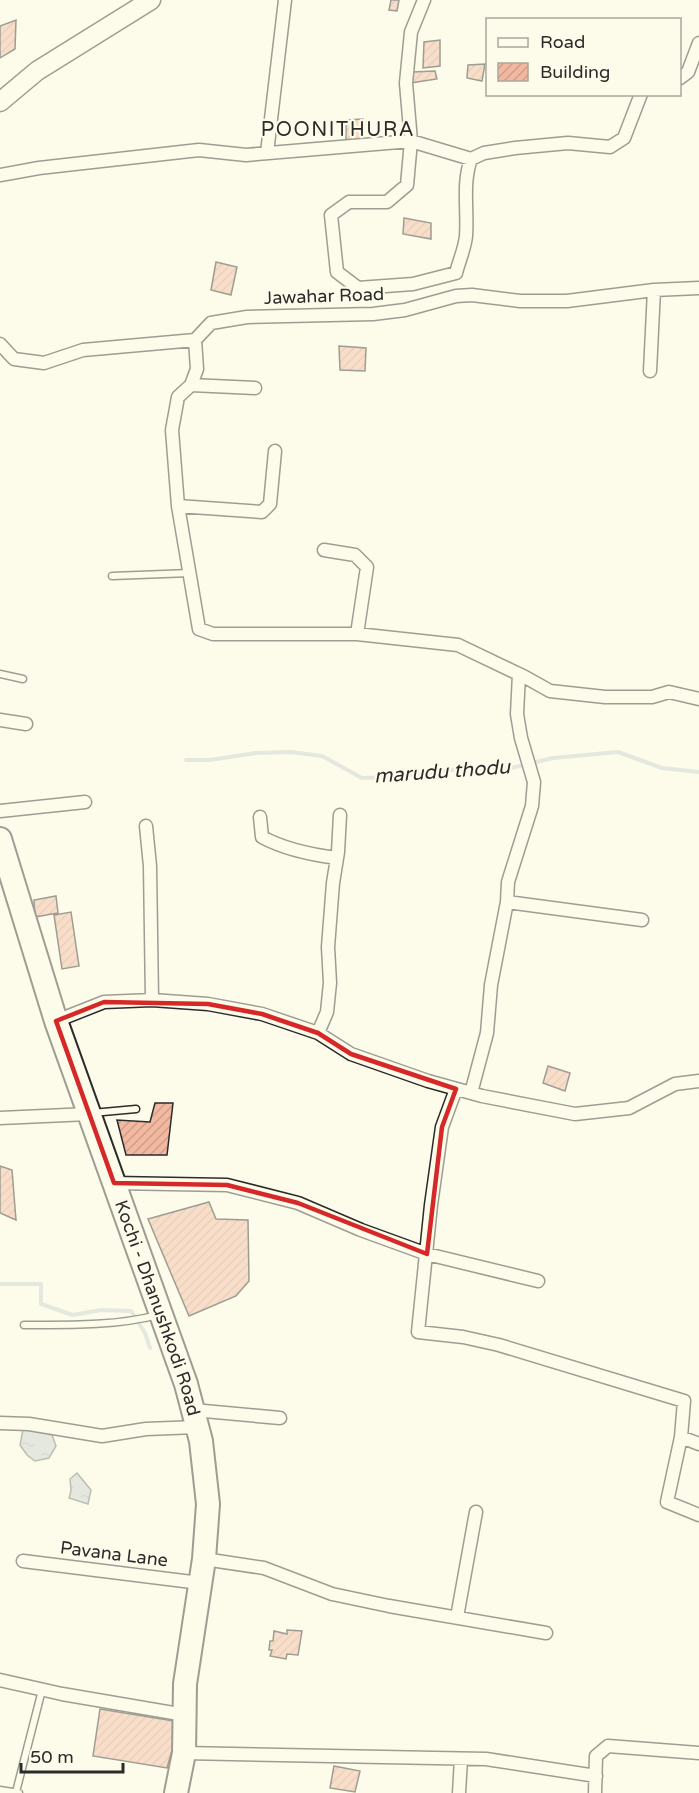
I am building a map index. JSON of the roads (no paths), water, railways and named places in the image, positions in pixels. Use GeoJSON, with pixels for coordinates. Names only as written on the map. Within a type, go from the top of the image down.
{"type":"FeatureCollection","features":[{"type":"Feature","properties":{"kind":"highway","name":"Kochi - Dhanushkodi Road"},"geometry":{"type":"LineString","coordinates":[[0,839],[56,1021],[114,1183],[154,1316],[186,1384],[201,1441],[208,1504],[204,1559],[185,1684],[184,1753],[176,1793]]}},
{"type":"Feature","properties":{"kind":"main road"},"geometry":{"type":"LineString","coordinates":[[0,102],[37,71],[151,0]]}},
{"type":"Feature","properties":{"kind":"street"},"geometry":{"type":"LineString","coordinates":[[267,153],[285,0]]}},
{"type":"Feature","properties":{"kind":"street"},"geometry":{"type":"LineString","coordinates":[[424,0],[411,32],[406,83],[411,141],[407,185],[387,202],[349,202],[331,214],[337,272],[358,288],[413,284],[456,273],[466,237],[466,181],[471,159]]}},
{"type":"Feature","properties":{"kind":"street"},"geometry":{"type":"LineString","coordinates":[[681,77],[688,72],[699,43]]}},
{"type":"Feature","properties":{"kind":"street"},"geometry":{"type":"LineString","coordinates":[[0,175],[39,168],[199,150],[246,155],[411,141],[471,159],[484,153],[514,148],[568,143],[610,147],[624,138],[640,96]]}},
{"type":"Feature","properties":{"kind":"street","name":"Jawahar Road"},"geometry":{"type":"LineString","coordinates":[[195,340],[211,323],[247,317],[373,315],[405,310],[456,296],[472,295],[520,301],[567,301],[654,290],[699,288]]}},
{"type":"Feature","properties":{"kind":"street"},"geometry":{"type":"LineString","coordinates":[[650,372],[654,290]]}},
{"type":"Feature","properties":{"kind":"street"},"geometry":{"type":"LineString","coordinates":[[0,344],[14,359],[44,363],[83,351],[195,340],[196,369],[191,386],[178,397],[172,430],[178,506],[198,629],[213,634],[357,634],[458,645],[550,691],[605,698],[652,697],[669,692],[699,699]]}},
{"type":"Feature","properties":{"kind":"street"},"geometry":{"type":"LineString","coordinates":[[191,386],[255,388]]}},
{"type":"Feature","properties":{"kind":"street"},"geometry":{"type":"LineString","coordinates":[[178,506],[262,512],[270,504],[275,451]]}},
{"type":"Feature","properties":{"kind":"street"},"geometry":{"type":"LineString","coordinates":[[324,550],[355,555],[367,567],[357,634]]}},
{"type":"Feature","properties":{"kind":"street"},"geometry":{"type":"LineString","coordinates":[[471,1093],[487,1033],[491,985],[507,902],[508,882],[531,806],[534,782],[521,738],[517,714],[519,674]]}},
{"type":"Feature","properties":{"kind":"street"},"geometry":{"type":"LineString","coordinates":[[0,720],[26,724]]}},
{"type":"Feature","properties":{"kind":"street"},"geometry":{"type":"LineString","coordinates":[[0,812],[85,802]]}},
{"type":"Feature","properties":{"kind":"street"},"geometry":{"type":"LineString","coordinates":[[318,1033],[327,1012],[330,982],[328,947],[331,901],[340,816]]}},
{"type":"Feature","properties":{"kind":"street"},"geometry":{"type":"LineString","coordinates":[[260,817],[262,837],[273,843],[320,856],[337,858]]}},
{"type":"Feature","properties":{"kind":"street"},"geometry":{"type":"LineString","coordinates":[[146,826],[150,866],[152,1000]]}},
{"type":"Feature","properties":{"kind":"street"},"geometry":{"type":"LineString","coordinates":[[507,902],[642,920]]}},
{"type":"Feature","properties":{"kind":"street"},"geometry":{"type":"LineString","coordinates":[[56,1021],[104,1002],[152,1000],[208,1004],[262,1014],[318,1033],[351,1054],[456,1089],[575,1114],[629,1108],[675,1084],[699,1081]]}},
{"type":"Feature","properties":{"kind":"street"},"geometry":{"type":"LineString","coordinates":[[456,1089],[442,1127],[417,1332],[463,1337],[499,1345],[684,1401],[681,1437],[667,1502],[699,1515]]}},
{"type":"Feature","properties":{"kind":"street"},"geometry":{"type":"LineString","coordinates":[[0,1118],[89,1113]]}},
{"type":"Feature","properties":{"kind":"street"},"geometry":{"type":"LineString","coordinates":[[114,1183],[227,1185],[298,1203],[361,1230],[427,1254],[538,1281]]}},
{"type":"Feature","properties":{"kind":"street"},"geometry":{"type":"LineString","coordinates":[[0,1423],[29,1424],[102,1436],[195,1418],[280,1418]]}},
{"type":"Feature","properties":{"kind":"street"},"geometry":{"type":"LineString","coordinates":[[681,1437],[699,1444]]}},
{"type":"Feature","properties":{"kind":"street"},"geometry":{"type":"LineString","coordinates":[[457,1617],[476,1512]]}},
{"type":"Feature","properties":{"kind":"street"},"geometry":{"type":"LineString","coordinates":[[204,1559],[264,1568],[332,1594],[546,1633]]}},
{"type":"Feature","properties":{"kind":"street","name":"Pavana Lane"},"geometry":{"type":"LineString","coordinates":[[23,1561],[200,1583]]}},
{"type":"Feature","properties":{"kind":"street"},"geometry":{"type":"LineString","coordinates":[[0,1680],[185,1715]]}},
{"type":"Feature","properties":{"kind":"street"},"geometry":{"type":"LineString","coordinates":[[595,1793],[596,1756],[608,1746],[699,1754]]}},
{"type":"Feature","properties":{"kind":"street"},"geometry":{"type":"LineString","coordinates":[[184,1753],[486,1759],[596,1776]]}},
{"type":"Feature","properties":{"kind":"street"},"geometry":{"type":"LineString","coordinates":[[459,1793],[461,1759]]}},
{"type":"Feature","properties":{"kind":"lane"},"geometry":{"type":"LineString","coordinates":[[112,576],[190,573]]}},
{"type":"Feature","properties":{"kind":"lane"},"geometry":{"type":"LineString","coordinates":[[0,674],[23,679]]}},
{"type":"Feature","properties":{"kind":"lane"},"geometry":{"type":"LineString","coordinates":[[89,1113],[136,1109]]}},
{"type":"Feature","properties":{"kind":"lane"},"geometry":{"type":"LineString","coordinates":[[24,1325],[130,1320],[154,1316]]}},
{"type":"Feature","properties":{"kind":"lane"},"geometry":{"type":"LineString","coordinates":[[0,1790],[18,1793],[42,1689]]}},
{"type":"Feature","properties":{"kind":"water"},"geometry":{"type":"Polygon","coordinates":[[[24,1424],[51,1432],[56,1446],[49,1458],[35,1461],[27,1455],[20,1445],[24,1424]]]}},
{"type":"Feature","properties":{"kind":"water"},"geometry":{"type":"Polygon","coordinates":[[[77,1473],[91,1490],[88,1504],[69,1498],[70,1479],[77,1473]]]}},
{"type":"Feature","properties":{"kind":"waterway","name":"marudu thodu"},"geometry":{"type":"LineString","coordinates":[[186,760],[210,760],[256,753],[291,752],[322,756],[362,778],[478,767],[511,768],[553,758],[618,752],[662,768],[699,772]]}},
{"type":"Feature","properties":{"kind":"waterway"},"geometry":{"type":"LineString","coordinates":[[0,1284],[41,1284],[41,1304],[73,1315],[101,1310],[131,1311],[145,1333],[150,1348]]}},
{"type":"Feature","properties":{"kind":"district","name":"POONITHURA"},"geometry":{"type":"Point","coordinates":[338,130]}}]}
